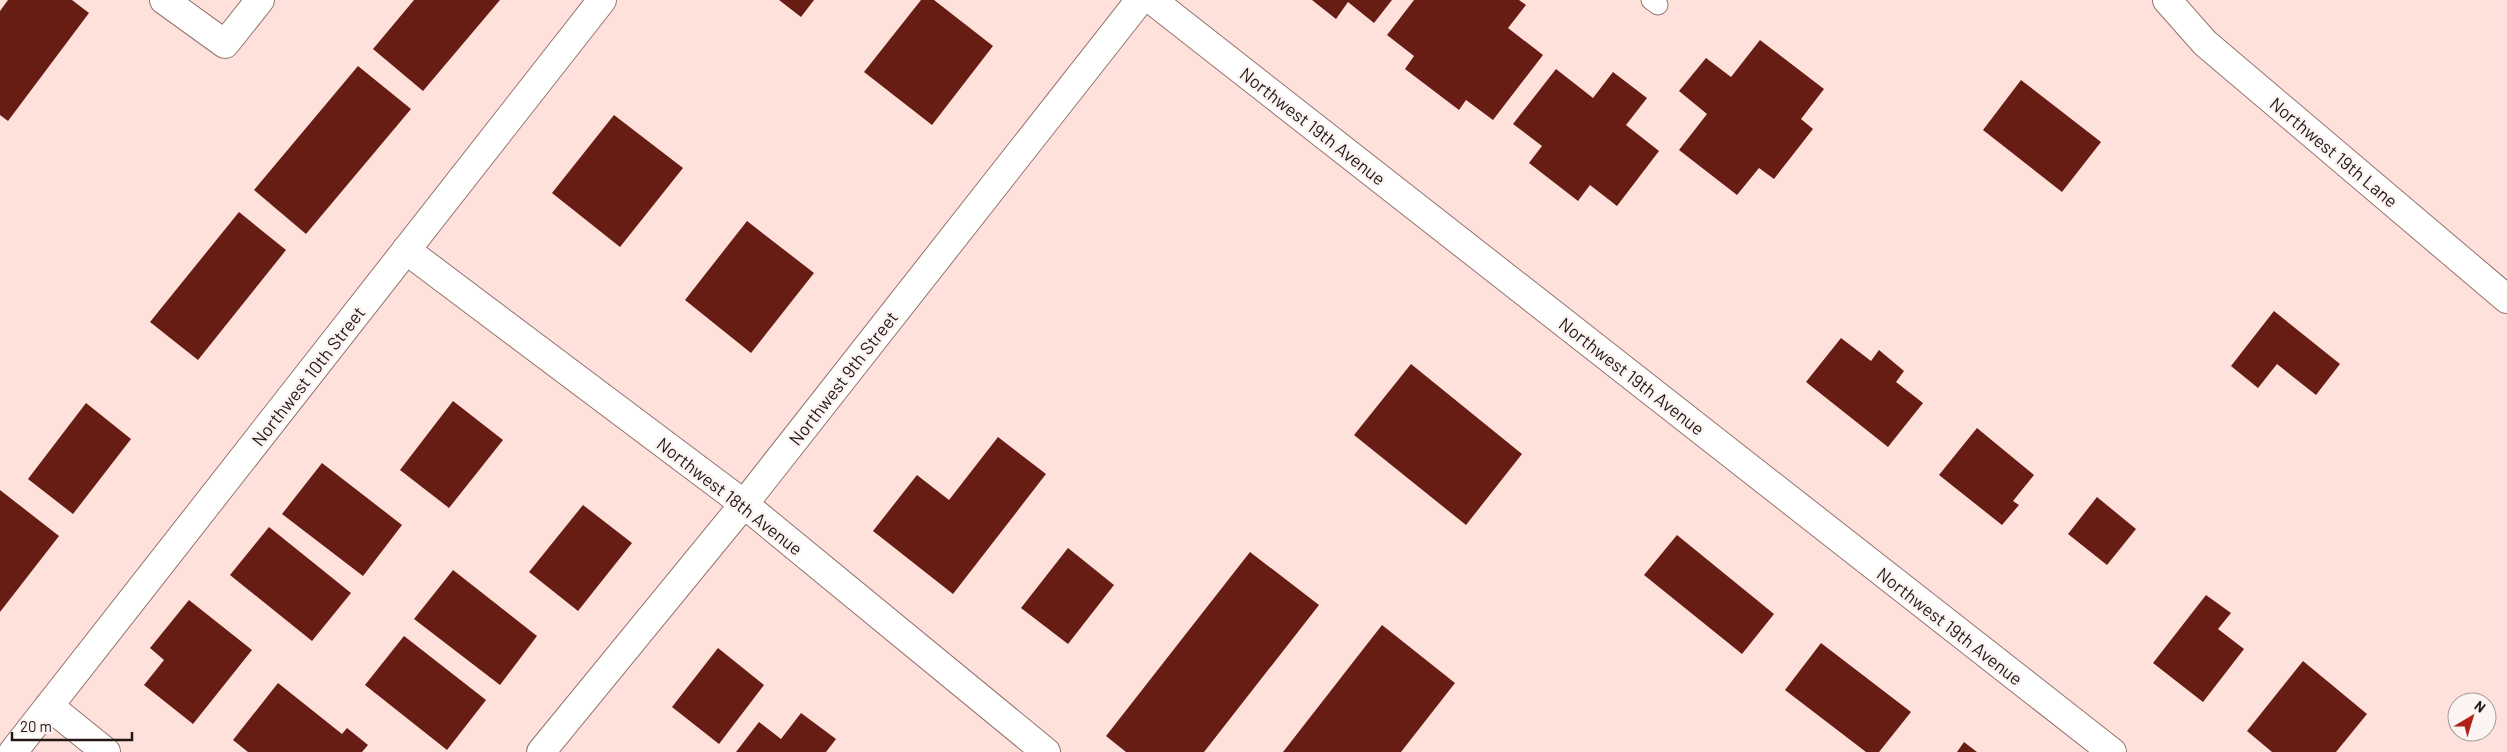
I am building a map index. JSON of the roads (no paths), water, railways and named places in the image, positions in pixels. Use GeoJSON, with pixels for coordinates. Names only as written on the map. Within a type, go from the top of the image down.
{"type":"FeatureCollection","features":[{"type":"Feature","properties":{"kind":"street"},"geometry":{"type":"LineString","coordinates":[[164,0],[225,44],[260,0]]}},
{"type":"Feature","properties":{"kind":"street","name":"Northwest 10th Street"},"geometry":{"type":"LineString","coordinates":[[13,752],[602,0]]}},
{"type":"Feature","properties":{"kind":"street","name":"Northwest 9th Street"},"geometry":{"type":"LineString","coordinates":[[541,752],[744,504],[1140,0]]}},
{"type":"Feature","properties":{"kind":"street","name":"Northwest 19th Avenue"},"geometry":{"type":"LineString","coordinates":[[1152,0],[2112,752]]}},
{"type":"Feature","properties":{"kind":"street","name":"Northwest 19th Lane"},"geometry":{"type":"LineString","coordinates":[[2167,0],[2205,43],[2507,299]]}},
{"type":"Feature","properties":{"kind":"street","name":"Northwest 18th Avenue"},"geometry":{"type":"LineString","coordinates":[[406,250],[744,504],[1046,752]]}},
{"type":"Feature","properties":{"kind":"street"},"geometry":{"type":"LineString","coordinates":[[49,706],[106,752]]}}]}
